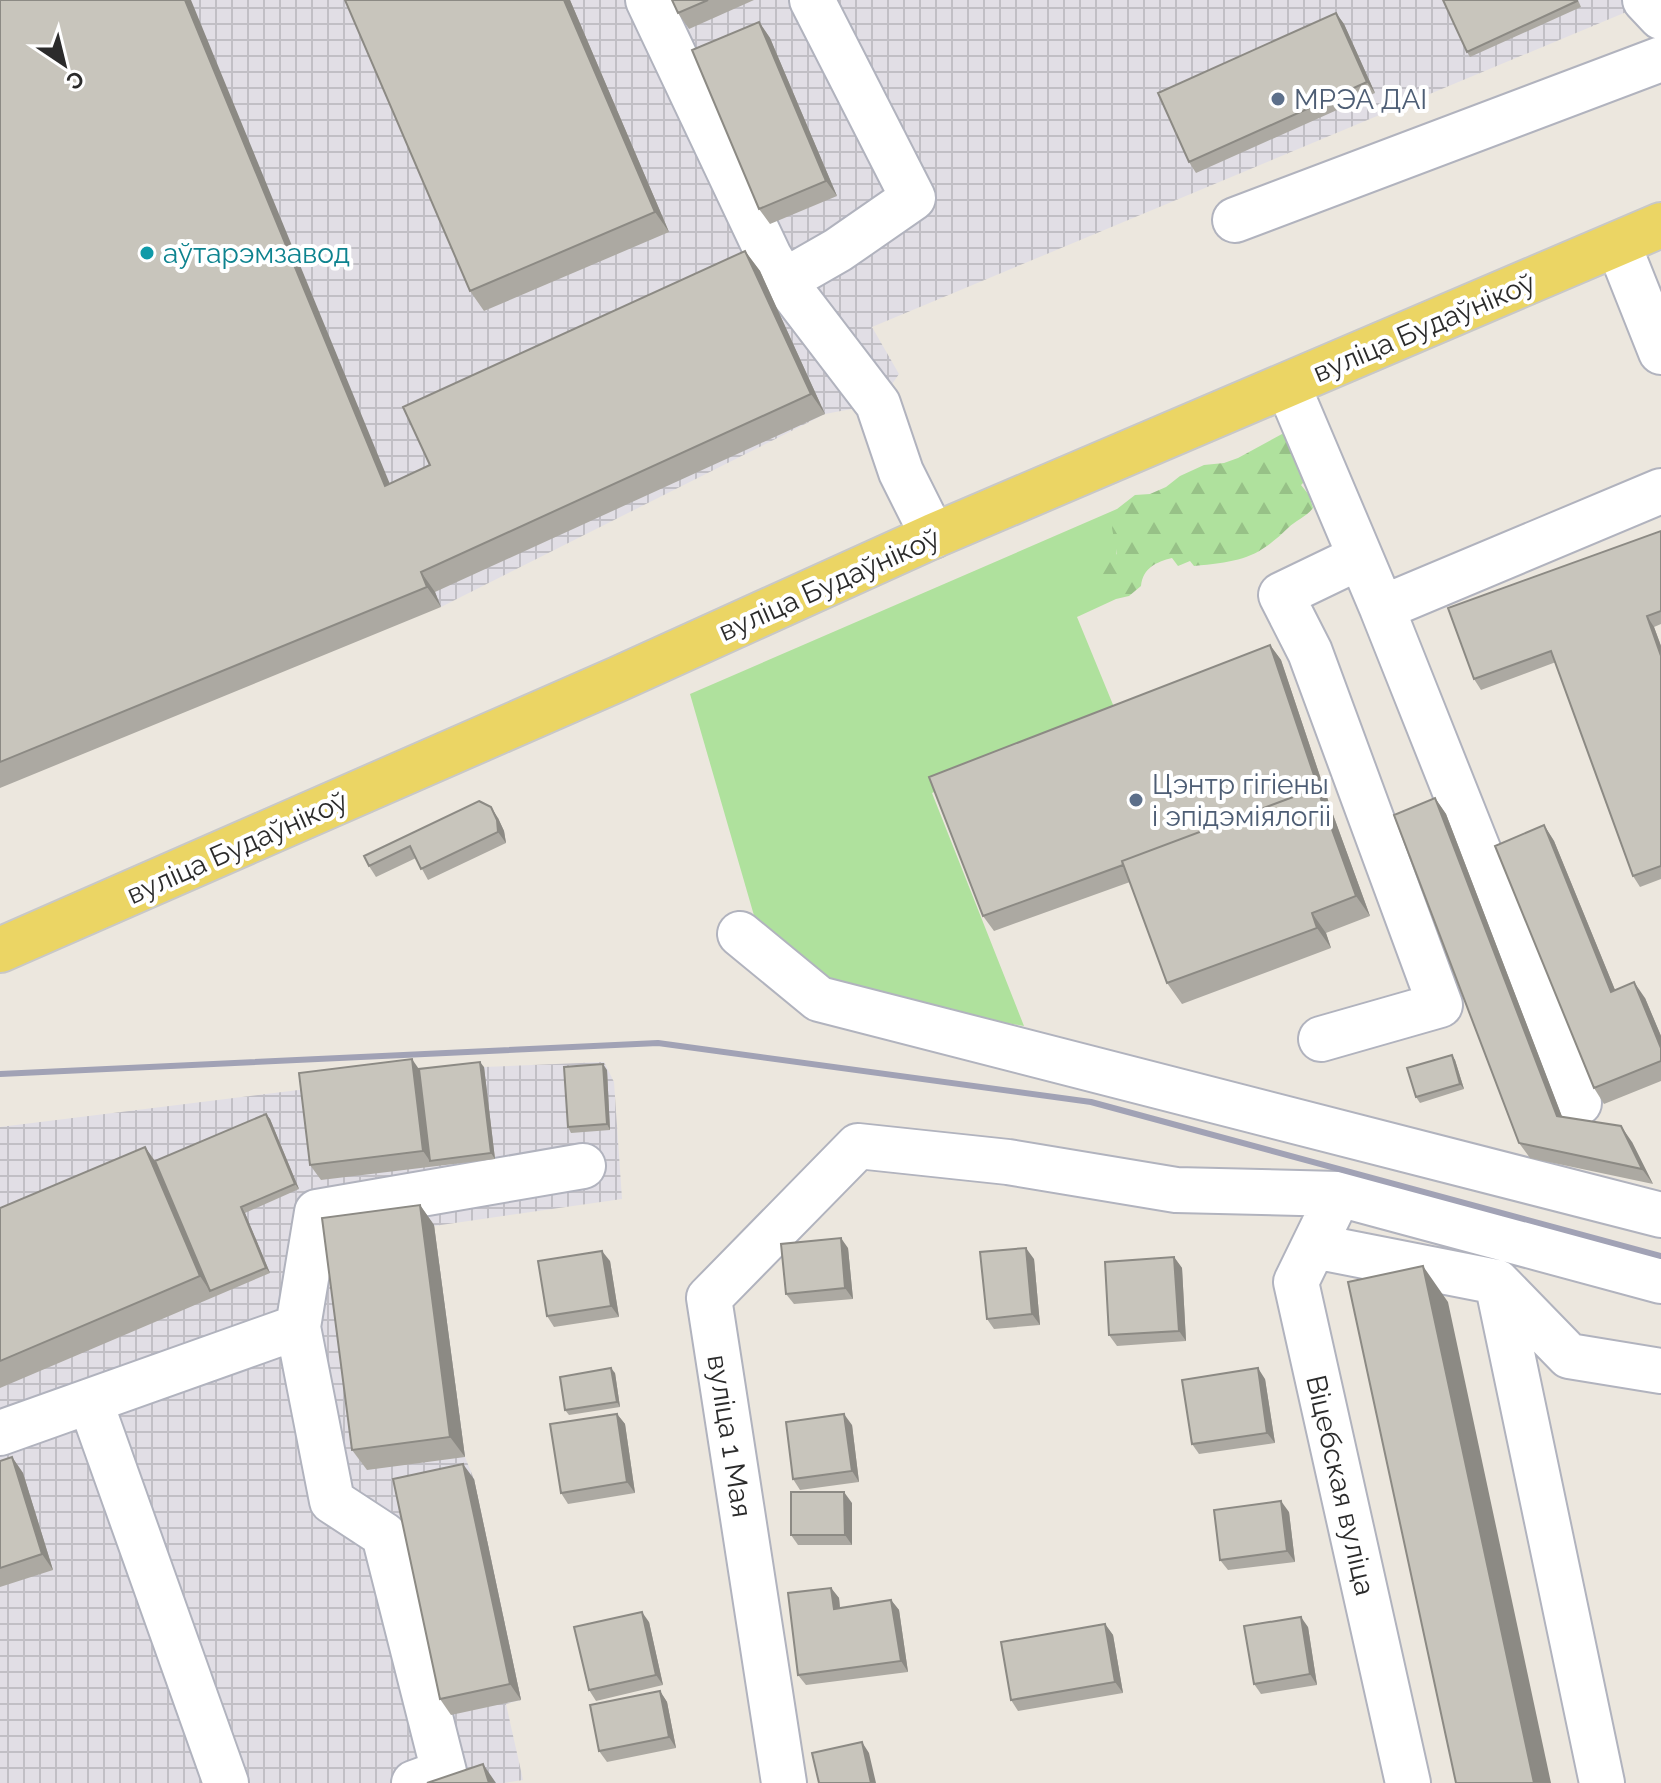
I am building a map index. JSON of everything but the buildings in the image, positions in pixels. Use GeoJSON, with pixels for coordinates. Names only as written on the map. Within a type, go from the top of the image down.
{"type":"FeatureCollection","features":[{"type":"Feature","properties":{"kind":"main road","name":"вуліца Будаўнікоў"},"geometry":{"type":"LineString","coordinates":[[0,950],[604,686],[933,536],[1661,225]]}},
{"type":"Feature","properties":{"kind":"street"},"geometry":{"type":"LineString","coordinates":[[648,0],[769,256],[784,281],[878,404],[901,472],[933,536]]}},
{"type":"Feature","properties":{"kind":"street"},"geometry":{"type":"LineString","coordinates":[[784,281],[838,250],[913,198],[812,0]]}},
{"type":"Feature","properties":{"kind":"street"},"geometry":{"type":"LineString","coordinates":[[1645,0],[1661,17]]}},
{"type":"Feature","properties":{"kind":"street"},"geometry":{"type":"LineString","coordinates":[[1235,220],[1661,59]]}},
{"type":"Feature","properties":{"kind":"street"},"geometry":{"type":"LineString","coordinates":[[1618,244],[1661,352]]}},
{"type":"Feature","properties":{"kind":"street"},"geometry":{"type":"LineString","coordinates":[[1288,386],[1382,608],[1579,1103]]}},
{"type":"Feature","properties":{"kind":"street"},"geometry":{"type":"LineString","coordinates":[[1382,608],[1661,491]]}},
{"type":"Feature","properties":{"kind":"street"},"geometry":{"type":"LineString","coordinates":[[1321,1039],[1440,1005],[1310,652],[1281,595],[1360,557]]}},
{"type":"Feature","properties":{"kind":"street"},"geometry":{"type":"LineString","coordinates":[[740,934],[819,999],[1661,1215]]}},
{"type":"Feature","properties":{"kind":"street","name":"вуліца 1 Мая"},"geometry":{"type":"LineString","coordinates":[[784,1783],[709,1298],[858,1146],[1008,1162],[1176,1190],[1339,1194]]}},
{"type":"Feature","properties":{"kind":"street"},"geometry":{"type":"LineString","coordinates":[[414,1783],[444,1772],[388,1550],[384,1535],[332,1501],[298,1327],[317,1212],[583,1166]]}},
{"type":"Feature","properties":{"kind":"street"},"geometry":{"type":"LineString","coordinates":[[1339,1194],[1661,1281]]}},
{"type":"Feature","properties":{"kind":"street","name":"Віцебская вуліца"},"geometry":{"type":"LineString","coordinates":[[1339,1194],[1296,1282],[1408,1783]]}},
{"type":"Feature","properties":{"kind":"street"},"geometry":{"type":"LineString","coordinates":[[1314,1246],[1497,1282],[1569,1356],[1661,1371]]}},
{"type":"Feature","properties":{"kind":"street"},"geometry":{"type":"LineString","coordinates":[[1497,1282],[1602,1783]]}},
{"type":"Feature","properties":{"kind":"street"},"geometry":{"type":"LineString","coordinates":[[0,1433],[298,1327]]}},
{"type":"Feature","properties":{"kind":"street"},"geometry":{"type":"LineString","coordinates":[[90,1401],[226,1783]]}},
{"type":"Feature","properties":{"kind":"shaded area"},"geometry":{"type":"Polygon","coordinates":[[[0,0],[1655,0],[872,327],[899,374],[878,404],[825,414],[441,607],[0,0]]]}},
{"type":"Feature","properties":{"kind":"shaded area"},"geometry":{"type":"Polygon","coordinates":[[[604,1062],[614,1082],[622,1199],[434,1226],[465,1457],[474,1479],[521,1700],[506,1704],[523,1780],[504,1783],[0,1783],[0,1127],[484,1067],[604,1062]]]}},
{"type":"Feature","properties":{"kind":"green space"},"geometry":{"type":"Polygon","coordinates":[[[1282,434],[1291,437],[1308,478],[1301,485],[1309,495],[1313,508],[1307,514],[1266,547],[1246,557],[1194,566],[1190,561],[1178,566],[1172,558],[1151,567],[1144,575],[1141,586],[1129,596],[1116,599],[1103,589],[1096,577],[1095,566],[1117,554],[1112,528],[1117,509],[1135,495],[1150,494],[1204,465],[1238,458],[1282,434]]]}},
{"type":"Feature","properties":{"kind":"green space"},"geometry":{"type":"Polygon","coordinates":[[[1117,509],[1116,599],[1077,617],[1116,712],[932,793],[1024,1026],[893,1003],[819,980],[755,919],[690,694],[1117,509]]]}},
{"type":"Feature","properties":{"kind":"railway"},"geometry":{"type":"LineString","coordinates":[[0,1074],[658,1043],[1091,1102],[1661,1256]]}},
{"type":"Feature","properties":{"kind":"place","name":"МРЭА ДАІ"},"geometry":{"type":"Point","coordinates":[1278,99]}},
{"type":"Feature","properties":{"kind":"place","name":"аўтарэмзавод"},"geometry":{"type":"Point","coordinates":[147,253]}},
{"type":"Feature","properties":{"kind":"place","name":"Цэнтр гігіены і эпідэміялогіі"},"geometry":{"type":"Point","coordinates":[1136,800]}}]}
